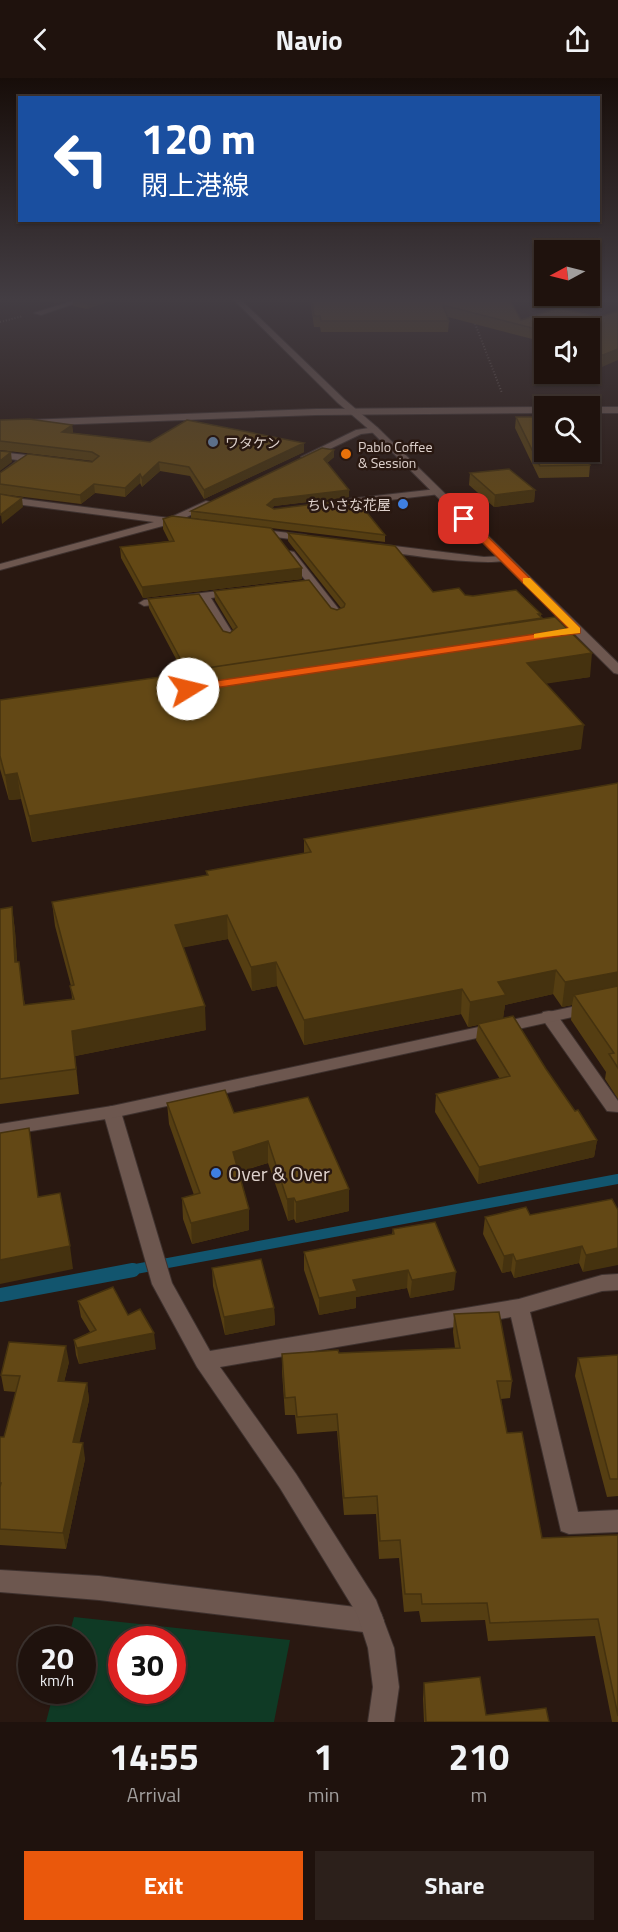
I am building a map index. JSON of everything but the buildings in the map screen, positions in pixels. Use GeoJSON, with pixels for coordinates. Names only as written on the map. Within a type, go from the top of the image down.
{"type":"FeatureCollection","features":[{"type":"Feature","properties":{"kind":"street"},"geometry":{"type":"LineString","coordinates":[[317,377],[375,430],[618,670]]}},
{"type":"Feature","properties":{"kind":"street"},"geometry":{"type":"LineString","coordinates":[[0,424],[353,411],[534,410]]}},
{"type":"Feature","properties":{"kind":"street"},"geometry":{"type":"LineString","coordinates":[[600,410],[618,410]]}},
{"type":"Feature","properties":{"kind":"street"},"geometry":{"type":"LineString","coordinates":[[297,462],[360,432],[375,430]]}},
{"type":"Feature","properties":{"kind":"street"},"geometry":{"type":"LineString","coordinates":[[0,455],[37,459]]}},
{"type":"Feature","properties":{"kind":"street"},"geometry":{"type":"LineString","coordinates":[[0,478],[26,458]]}},
{"type":"Feature","properties":{"kind":"street"},"geometry":{"type":"LineString","coordinates":[[331,504],[437,492]]}},
{"type":"Feature","properties":{"kind":"street"},"geometry":{"type":"LineString","coordinates":[[0,567],[171,521],[223,496]]}},
{"type":"Feature","properties":{"kind":"street"},"geometry":{"type":"LineString","coordinates":[[0,499],[194,524]]}},
{"type":"Feature","properties":{"kind":"street"},"geometry":{"type":"LineString","coordinates":[[241,530],[321,540]]}},
{"type":"Feature","properties":{"kind":"street"},"geometry":{"type":"LineString","coordinates":[[276,535],[307,583],[337,614]]}},
{"type":"Feature","properties":{"kind":"street"},"geometry":{"type":"LineString","coordinates":[[367,546],[484,560],[504,559]]}},
{"type":"Feature","properties":{"kind":"street"},"geometry":{"type":"LineString","coordinates":[[144,603],[247,591]]}},
{"type":"Feature","properties":{"kind":"street"},"geometry":{"type":"LineString","coordinates":[[204,596],[229,637]]}},
{"type":"Feature","properties":{"kind":"street"},"geometry":{"type":"LineString","coordinates":[[563,632],[576,630]]}},
{"type":"Feature","properties":{"kind":"street"},"geometry":{"type":"LineString","coordinates":[[0,1130],[112,1112],[618,1002]]}},
{"type":"Feature","properties":{"kind":"street"},"geometry":{"type":"LineString","coordinates":[[549,1017],[613,1107]]}},
{"type":"Feature","properties":{"kind":"street"},"geometry":{"type":"LineString","coordinates":[[112,1112],[162,1284],[204,1361],[288,1481],[367,1608],[381,1648],[386,1687],[381,1722]]}},
{"type":"Feature","properties":{"kind":"street"},"geometry":{"type":"LineString","coordinates":[[204,1361],[519,1307],[602,1283],[618,1282]]}},
{"type":"Feature","properties":{"kind":"street"},"geometry":{"type":"LineString","coordinates":[[519,1307],[569,1523],[618,1521]]}},
{"type":"Feature","properties":{"kind":"street"},"geometry":{"type":"LineString","coordinates":[[0,1581],[99,1588],[372,1621]]}},
{"type":"Feature","properties":{"kind":"path"},"geometry":{"type":"LineString","coordinates":[[495,377],[508,410]]}},
{"type":"Feature","properties":{"kind":"green space"},"geometry":{"type":"Polygon","coordinates":[[[74,1617],[159,1626],[108,1626],[108,1704],[186,1704],[186,1629],[290,1640],[274,1722],[46,1722],[51,1704],[96,1704],[96,1626],[72,1626],[74,1617]]]}},
{"type":"Feature","properties":{"kind":"waterway"},"geometry":{"type":"LineString","coordinates":[[125,1271],[618,1179]]}},
{"type":"Feature","properties":{"kind":"waterway"},"geometry":{"type":"LineString","coordinates":[[0,1295],[133,1270]]}},
{"type":"Feature","properties":{"kind":"slow traffic"},"geometry":{"type":"LineString","coordinates":[[526,581],[576,630],[537,636]]}},
{"type":"Feature","properties":{"kind":"place","name":"ワタケン"},"geometry":{"type":"Point","coordinates":[213,442]}},
{"type":"Feature","properties":{"kind":"place","name":"Pablo Coffee & Session"},"geometry":{"type":"Point","coordinates":[346,454]}},
{"type":"Feature","properties":{"kind":"place","name":"ちいさな花屋"},"geometry":{"type":"Point","coordinates":[403,504]}},
{"type":"Feature","properties":{"kind":"place","name":"Over & Over"},"geometry":{"type":"Point","coordinates":[216,1173]}},
{"type":"Feature","properties":{"kind":"route"},"geometry":{"type":"LineString","coordinates":[[188,689],[576,630],[464,519]]}}]}
